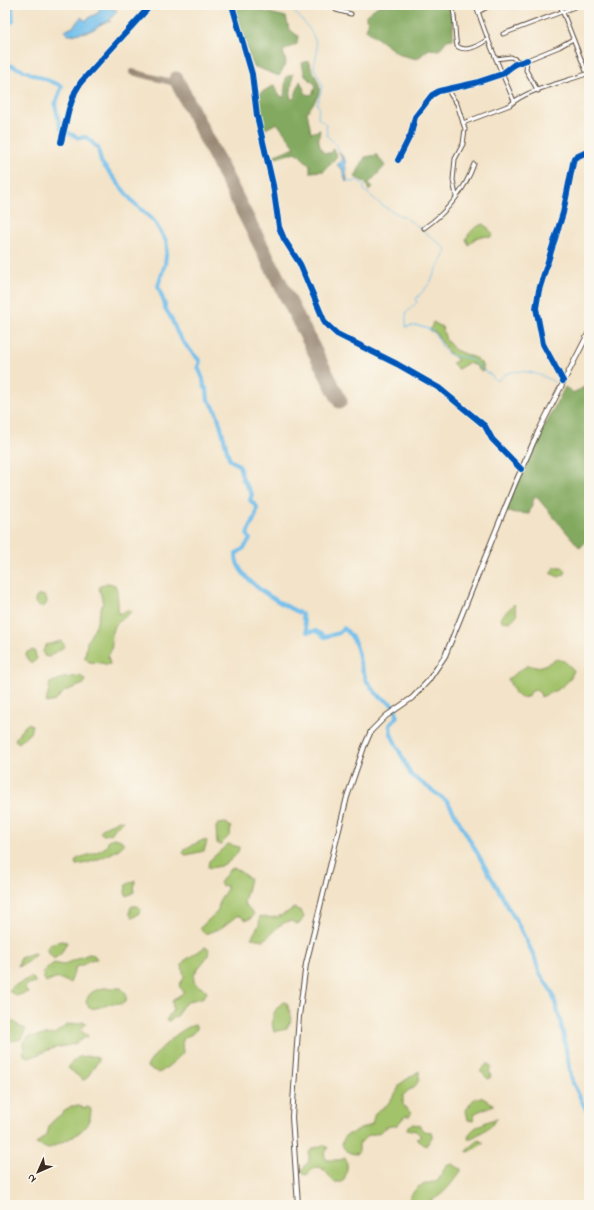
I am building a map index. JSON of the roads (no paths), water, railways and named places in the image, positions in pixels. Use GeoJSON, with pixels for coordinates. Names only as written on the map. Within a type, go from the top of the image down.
{"type":"FeatureCollection","features":[{"type":"Feature","properties":{"kind":"main road"},"geometry":{"type":"LineString","coordinates":[[298,1205],[293,1100],[299,1016],[306,964],[347,797],[357,766],[368,736],[386,716],[404,704],[428,681],[450,647],[521,469],[563,381],[589,332]]}},
{"type":"Feature","properties":{"kind":"street"},"geometry":{"type":"LineString","coordinates":[[62,142],[75,92],[81,82],[151,5]]}},
{"type":"Feature","properties":{"kind":"street"},"geometry":{"type":"LineString","coordinates":[[232,5],[252,74],[257,116],[273,185],[279,227],[284,239],[300,264],[325,323],[337,334],[397,364],[439,388],[485,426],[492,439],[521,469]]}},
{"type":"Feature","properties":{"kind":"street"},"geometry":{"type":"LineString","coordinates":[[335,5],[336,10],[351,14]]}},
{"type":"Feature","properties":{"kind":"street"},"geometry":{"type":"LineString","coordinates":[[452,5],[456,22],[454,26],[457,46],[459,48],[469,49],[488,39]]}},
{"type":"Feature","properties":{"kind":"street"},"geometry":{"type":"LineString","coordinates":[[476,5],[488,39],[514,101]]}},
{"type":"Feature","properties":{"kind":"street"},"geometry":{"type":"LineString","coordinates":[[478,12],[491,5]]}},
{"type":"Feature","properties":{"kind":"street"},"geometry":{"type":"LineString","coordinates":[[560,5],[589,79]]}},
{"type":"Feature","properties":{"kind":"street"},"geometry":{"type":"LineString","coordinates":[[503,34],[580,5]]}},
{"type":"Feature","properties":{"kind":"street"},"geometry":{"type":"LineString","coordinates":[[398,160],[411,134],[415,117],[421,107],[432,95],[439,91],[449,90],[502,74],[521,62],[559,47],[573,39]]}},
{"type":"Feature","properties":{"kind":"street"},"geometry":{"type":"LineString","coordinates":[[496,59],[511,57],[521,62]]}},
{"type":"Feature","properties":{"kind":"street"},"geometry":{"type":"LineString","coordinates":[[527,60],[526,70],[538,91]]}},
{"type":"Feature","properties":{"kind":"street"},"geometry":{"type":"LineString","coordinates":[[463,123],[510,105],[514,101],[538,91],[588,74]]}},
{"type":"Feature","properties":{"kind":"street"},"geometry":{"type":"LineString","coordinates":[[449,90],[457,104],[465,129],[463,144],[455,159],[453,180],[456,196]]}},
{"type":"Feature","properties":{"kind":"street"},"geometry":{"type":"LineString","coordinates":[[589,133],[589,138]]}},
{"type":"Feature","properties":{"kind":"street"},"geometry":{"type":"LineString","coordinates":[[563,381],[543,344],[536,308],[539,290],[563,213],[574,158],[589,151]]}},
{"type":"Feature","properties":{"kind":"street"},"geometry":{"type":"LineString","coordinates":[[424,228],[446,211],[465,185],[474,164]]}},
{"type":"Feature","properties":{"kind":"water"},"geometry":{"type":"Polygon","coordinates":[[[101,5],[115,6],[111,8],[114,10],[116,9],[117,12],[110,19],[110,22],[103,23],[90,31],[73,35],[73,33],[69,35],[64,31],[73,27],[81,17],[86,21],[88,18],[98,13],[101,5]]]}},
{"type":"Feature","properties":{"kind":"water"},"geometry":{"type":"Polygon","coordinates":[[[339,151],[345,160],[346,182],[342,169],[337,165],[342,160],[339,151]]]}},
{"type":"Feature","properties":{"kind":"waterway"},"geometry":{"type":"LineString","coordinates":[[5,38],[9,24],[13,21],[12,5]]}},
{"type":"Feature","properties":{"kind":"waterway"},"geometry":{"type":"LineString","coordinates":[[290,5],[290,8],[304,22],[315,39],[317,52],[314,67],[322,85],[317,104],[319,107],[318,118],[326,124],[327,136],[337,145],[339,151]]}},
{"type":"Feature","properties":{"kind":"waterway"},"geometry":{"type":"LineString","coordinates":[[5,63],[62,86],[55,105],[61,129],[79,138],[86,137],[98,148],[101,162],[133,202],[154,221],[166,241],[167,247],[165,264],[158,286],[165,309],[180,338],[200,361],[198,367],[204,386],[207,390],[208,400],[216,411],[219,419],[230,460],[239,465],[243,480],[252,494],[250,500],[257,507],[256,515],[247,534],[250,539],[244,548],[236,554],[237,563],[243,573],[260,590],[302,614],[307,632],[316,631],[325,637],[339,633],[344,628],[350,635],[357,648],[361,666],[366,677],[365,679],[380,697],[393,705],[395,708],[397,716],[390,725],[391,734],[411,775],[448,802],[519,926],[534,956],[540,974],[552,992],[561,1023],[572,1081],[589,1116]]}},
{"type":"Feature","properties":{"kind":"waterway"},"geometry":{"type":"LineString","coordinates":[[347,181],[354,182],[357,180],[364,185],[364,190],[383,206],[412,222],[445,248],[446,251],[430,283],[416,299],[417,302],[406,313],[406,327],[417,326],[429,329],[435,334],[446,352],[451,355],[470,359],[490,374],[495,380],[499,380],[510,372],[518,371],[534,373],[554,382]]}}]}
